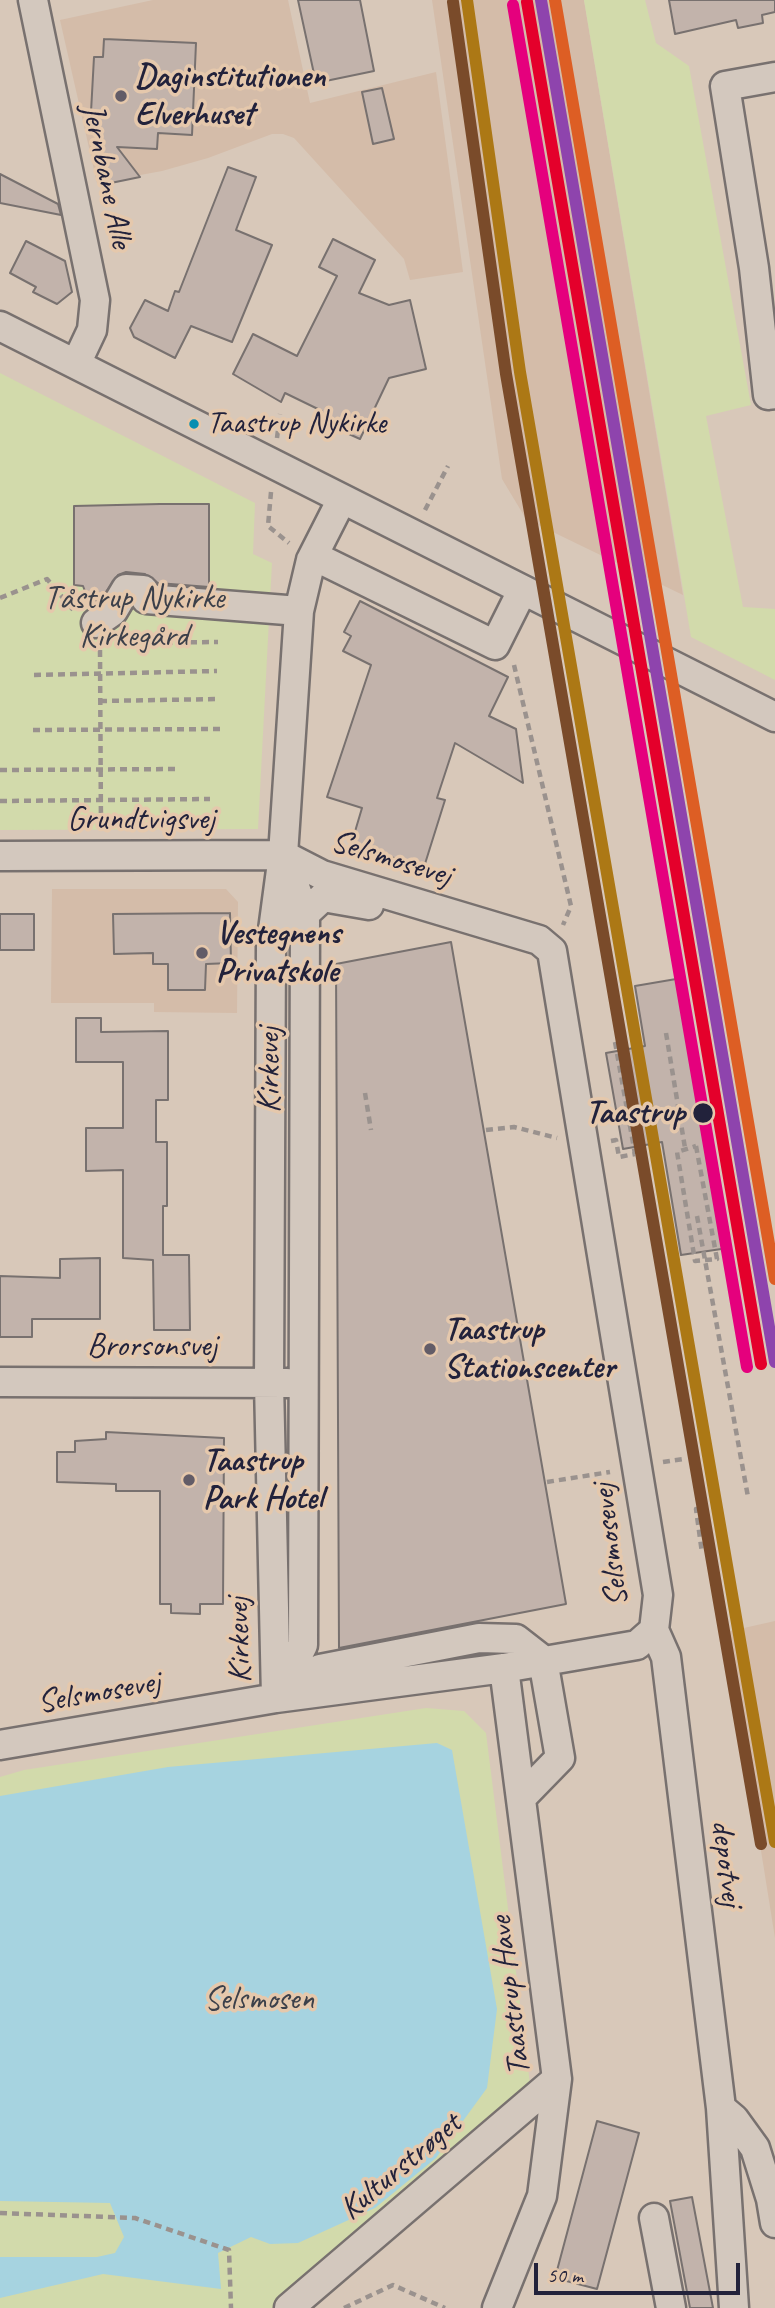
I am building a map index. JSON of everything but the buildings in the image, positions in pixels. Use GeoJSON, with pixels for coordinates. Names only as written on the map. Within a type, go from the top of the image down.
{"type":"FeatureCollection","features":[{"type":"Feature","properties":{"kind":"street","name":"Jernbane Alle"},"geometry":{"type":"LineString","coordinates":[[33,0],[95,300],[92,330],[76,364]]}},
{"type":"Feature","properties":{"kind":"street"},"geometry":{"type":"LineString","coordinates":[[775,77],[725,86],[754,268],[768,395],[775,394]]}},
{"type":"Feature","properties":{"kind":"street"},"geometry":{"type":"LineString","coordinates":[[0,326],[775,717]]}},
{"type":"Feature","properties":{"kind":"street","name":"Kirkevej"},"geometry":{"type":"LineString","coordinates":[[276,1698],[269,1383],[271,945],[283,855],[299,611],[311,560],[342,499]]}},
{"type":"Feature","properties":{"kind":"street"},"geometry":{"type":"LineString","coordinates":[[311,560],[322,560],[495,645],[522,591]]}},
{"type":"Feature","properties":{"kind":"street"},"geometry":{"type":"LineString","coordinates":[[98,633],[126,589],[143,590],[146,599],[299,611]]}},
{"type":"Feature","properties":{"kind":"street","name":"Kirkevej"},"geometry":{"type":"LineString","coordinates":[[276,1698],[303,1645],[305,914],[283,855]]}},
{"type":"Feature","properties":{"kind":"street","name":"Grundtvigsvej"},"geometry":{"type":"LineString","coordinates":[[0,856],[283,855]]}},
{"type":"Feature","properties":{"kind":"street","name":"Selsmosevej"},"geometry":{"type":"LineString","coordinates":[[0,1745],[276,1698],[504,1668],[637,1645],[654,1630],[658,1595],[552,951],[539,940],[322,875],[283,855]]}},
{"type":"Feature","properties":{"kind":"street","name":"Selsmosevej"},"geometry":{"type":"LineString","coordinates":[[271,945],[323,897],[482,923]]}},
{"type":"Feature","properties":{"kind":"street","name":"Brorsonsvej"},"geometry":{"type":"LineString","coordinates":[[0,1382],[304,1382]]}},
{"type":"Feature","properties":{"kind":"street","name":"depotvej"},"geometry":{"type":"LineString","coordinates":[[654,1630],[666,1657],[721,2108],[734,2308]]}},
{"type":"Feature","properties":{"kind":"street"},"geometry":{"type":"LineString","coordinates":[[276,1698],[320,1669],[479,1638],[516,1639],[542,1661],[560,1758],[523,1796]]}},
{"type":"Feature","properties":{"kind":"street","name":"Taastrup Have"},"geometry":{"type":"LineString","coordinates":[[497,2308],[542,2196],[557,2079],[523,1796],[504,1668]]}},
{"type":"Feature","properties":{"kind":"street","name":"Kulturstrøget"},"geometry":{"type":"LineString","coordinates":[[289,2308],[557,2079]]}},
{"type":"Feature","properties":{"kind":"street"},"geometry":{"type":"LineString","coordinates":[[721,2108],[734,2119],[755,2148],[775,2223]]}},
{"type":"Feature","properties":{"kind":"street"},"geometry":{"type":"LineString","coordinates":[[654,2218],[671,2308]]}},
{"type":"Feature","properties":{"kind":"path"},"geometry":{"type":"LineString","coordinates":[[435,490],[448,466]]}},
{"type":"Feature","properties":{"kind":"path"},"geometry":{"type":"LineString","coordinates":[[0,598],[47,579],[82,621],[98,633],[218,642]]}},
{"type":"Feature","properties":{"kind":"path"},"geometry":{"type":"LineString","coordinates":[[98,633],[102,856]]}},
{"type":"Feature","properties":{"kind":"path"},"geometry":{"type":"LineString","coordinates":[[495,645],[512,658],[571,906],[552,951]]}},
{"type":"Feature","properties":{"kind":"path"},"geometry":{"type":"LineString","coordinates":[[34,675],[217,671]]}},
{"type":"Feature","properties":{"kind":"path"},"geometry":{"type":"LineString","coordinates":[[100,701],[219,699]]}},
{"type":"Feature","properties":{"kind":"path"},"geometry":{"type":"LineString","coordinates":[[33,730],[223,729]]}},
{"type":"Feature","properties":{"kind":"path"},"geometry":{"type":"LineString","coordinates":[[0,770],[179,769]]}},
{"type":"Feature","properties":{"kind":"path"},"geometry":{"type":"LineString","coordinates":[[0,801],[210,799]]}},
{"type":"Feature","properties":{"kind":"path"},"geometry":{"type":"LineString","coordinates":[[666,1033],[685,1148]]}},
{"type":"Feature","properties":{"kind":"path"},"geometry":{"type":"LineString","coordinates":[[615,1042],[635,1154],[624,1156]]}},
{"type":"Feature","properties":{"kind":"path"},"geometry":{"type":"LineString","coordinates":[[365,1093],[371,1130]]}},
{"type":"Feature","properties":{"kind":"path"},"geometry":{"type":"LineString","coordinates":[[486,1130],[514,1127],[584,1146]]}},
{"type":"Feature","properties":{"kind":"path"},"geometry":{"type":"LineString","coordinates":[[696,1146],[717,1259],[706,1259],[695,1261],[677,1152],[696,1146]]}},
{"type":"Feature","properties":{"kind":"path"},"geometry":{"type":"LineString","coordinates":[[697,1216],[748,1497]]}},
{"type":"Feature","properties":{"kind":"path"},"geometry":{"type":"LineString","coordinates":[[547,1482],[637,1467]]}},
{"type":"Feature","properties":{"kind":"path"},"geometry":{"type":"LineString","coordinates":[[699,1508],[696,1509],[702,1553]]}},
{"type":"Feature","properties":{"kind":"path"},"geometry":{"type":"LineString","coordinates":[[0,2213],[135,2218],[229,2250],[231,2308]]}},
{"type":"Feature","properties":{"kind":"path"},"geometry":{"type":"LineString","coordinates":[[344,2308],[393,2285],[445,2308]]}},
{"type":"Feature","properties":{"kind":"shaded area"},"geometry":{"type":"Polygon","coordinates":[[[153,0],[288,0],[310,103],[436,72],[463,272],[410,280],[404,259],[294,138],[283,134],[272,134],[208,158],[162,171],[97,183],[60,20],[153,0]]]}},
{"type":"Feature","properties":{"kind":"shaded area"},"geometry":{"type":"Polygon","coordinates":[[[432,0],[584,0],[683,595],[526,519],[502,479],[432,0]]]}},
{"type":"Feature","properties":{"kind":"shaded area"},"geometry":{"type":"Polygon","coordinates":[[[52,889],[226,889],[238,902],[237,1013],[154,1012],[154,1003],[51,1003],[52,889]]]}},
{"type":"Feature","properties":{"kind":"shaded area"},"geometry":{"type":"Polygon","coordinates":[[[775,1621],[775,1938],[726,1632],[775,1621]]]}},
{"type":"Feature","properties":{"kind":"green space"},"geometry":{"type":"Polygon","coordinates":[[[584,0],[645,0],[656,43],[689,66],[751,405],[706,416],[743,607],[775,609],[775,680],[691,637],[584,0]]]}},
{"type":"Feature","properties":{"kind":"green space","name":"Tåstrup Nykirke Kirkegård"},"geometry":{"type":"Polygon","coordinates":[[[0,373],[255,503],[253,554],[272,563],[258,829],[0,830],[0,373]]]}},
{"type":"Feature","properties":{"kind":"green space","name":"Selsmosen"},"geometry":{"type":"Polygon","coordinates":[[[426,1708],[464,1711],[486,1733],[534,2116],[286,2308],[0,2308],[0,1777],[24,1770],[426,1708]]]}},
{"type":"Feature","properties":{"kind":"water","name":"Selsmosen"},"geometry":{"type":"Polygon","coordinates":[[[437,1743],[452,1750],[497,2009],[487,2088],[436,2158],[375,2208],[298,2243],[270,2244],[251,2237],[218,2253],[221,2289],[103,2274],[0,2298],[0,2257],[97,2257],[115,2253],[124,2237],[110,2203],[0,2201],[0,1796],[168,1767],[437,1743]]]}},
{"type":"Feature","properties":{"kind":"transit line"},"geometry":{"type":"LineString","coordinates":[[467,0],[520,372],[775,1842]]}},
{"type":"Feature","properties":{"kind":"transit line"},"geometry":{"type":"LineString","coordinates":[[541,0],[775,1362]]}},
{"type":"Feature","properties":{"kind":"transit line"},"geometry":{"type":"LineString","coordinates":[[555,0],[775,1279]]}},
{"type":"Feature","properties":{"kind":"transit line"},"geometry":{"type":"LineString","coordinates":[[453,2],[506,374],[761,1844]]}},
{"type":"Feature","properties":{"kind":"transit line"},"geometry":{"type":"LineString","coordinates":[[527,2],[761,1364]]}},
{"type":"Feature","properties":{"kind":"transit line"},"geometry":{"type":"LineString","coordinates":[[513,5],[747,1367]]}},
{"type":"Feature","properties":{"kind":"place","name":"Daginstitutionen Elverhuset"},"geometry":{"type":"Point","coordinates":[121,96]}},
{"type":"Feature","properties":{"kind":"place","name":"Taastrup Nykirke"},"geometry":{"type":"Point","coordinates":[194,424]}},
{"type":"Feature","properties":{"kind":"place","name":"Vestegnens Privatskole"},"geometry":{"type":"Point","coordinates":[202,953]}},
{"type":"Feature","properties":{"kind":"place","name":"Taastrup"},"geometry":{"type":"Point","coordinates":[703,1113]}},
{"type":"Feature","properties":{"kind":"place","name":"Taastrup Stationscenter"},"geometry":{"type":"Point","coordinates":[430,1349]}},
{"type":"Feature","properties":{"kind":"place","name":"Taastrup Park Hotel"},"geometry":{"type":"Point","coordinates":[189,1480]}}]}
